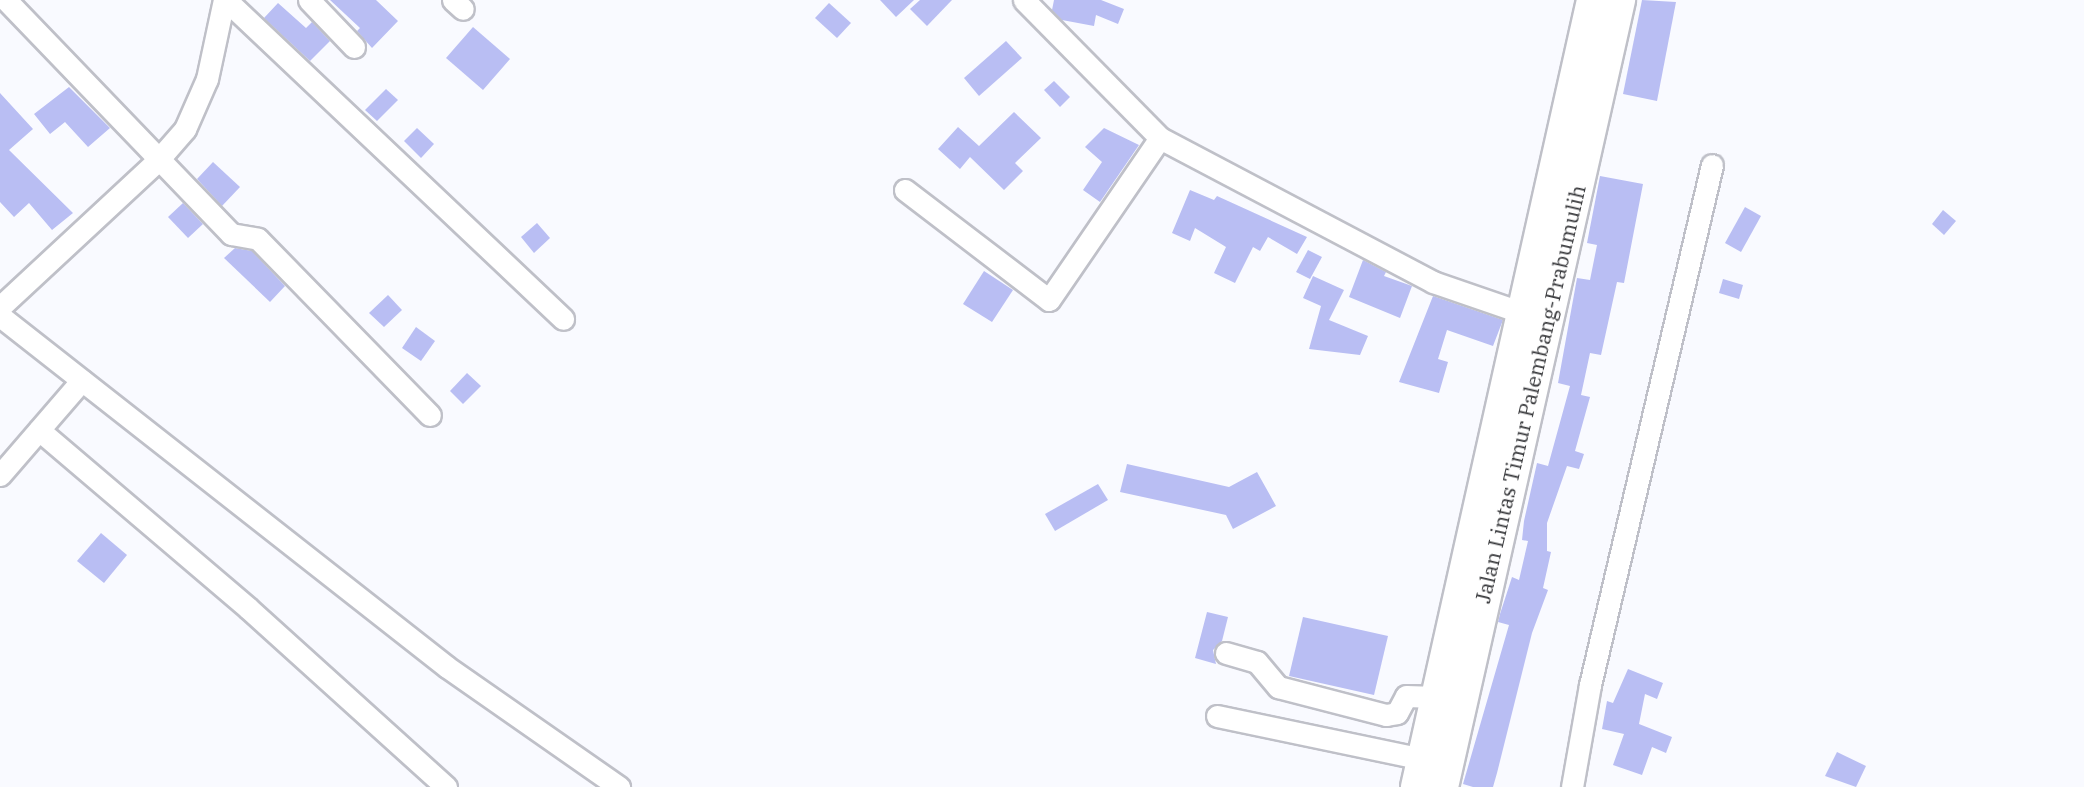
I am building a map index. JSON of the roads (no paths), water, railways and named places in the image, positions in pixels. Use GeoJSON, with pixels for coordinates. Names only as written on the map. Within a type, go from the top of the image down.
{"type":"FeatureCollection","features":[{"type":"Feature","properties":{"kind":"highway","name":"Jalan Lintas Timur Palembang-Prabumulih"},"geometry":{"type":"LineString","coordinates":[[1420,773],[1593,0]]}},
{"type":"Feature","properties":{"kind":"highway","name":"Jalan Lintas Timur Palembang-Prabumulih"},"geometry":{"type":"LineString","coordinates":[[1442,787],[1619,0]]}},
{"type":"Feature","properties":{"kind":"street"},"geometry":{"type":"LineString","coordinates":[[6,0],[230,234],[258,239],[430,415]]}},
{"type":"Feature","properties":{"kind":"street"},"geometry":{"type":"LineString","coordinates":[[0,307],[158,160],[198,107],[225,0],[563,319]]}},
{"type":"Feature","properties":{"kind":"street"},"geometry":{"type":"LineString","coordinates":[[309,0],[354,47]]}},
{"type":"Feature","properties":{"kind":"street"},"geometry":{"type":"LineString","coordinates":[[1034,4],[1160,138],[1433,282],[1523,313]]}},
{"type":"Feature","properties":{"kind":"street"},"geometry":{"type":"LineString","coordinates":[[905,190],[1049,300],[1160,138]]}},
{"type":"Feature","properties":{"kind":"street"},"geometry":{"type":"LineString","coordinates":[[1572,787],[1590,685],[1712,164]]}},
{"type":"Feature","properties":{"kind":"street"},"geometry":{"type":"LineString","coordinates":[[0,316],[447,667],[619,787]]}},
{"type":"Feature","properties":{"kind":"street"},"geometry":{"type":"LineString","coordinates":[[0,475],[82,380]]}},
{"type":"Feature","properties":{"kind":"street"},"geometry":{"type":"LineString","coordinates":[[40,429],[248,608],[446,787]]}},
{"type":"Feature","properties":{"kind":"street"},"geometry":{"type":"LineString","coordinates":[[1226,653],[1257,662],[1278,687],[1386,715],[1397,713],[1406,696],[1436,697]]}},
{"type":"Feature","properties":{"kind":"street"},"geometry":{"type":"LineString","coordinates":[[1217,716],[1420,773]]}}]}
